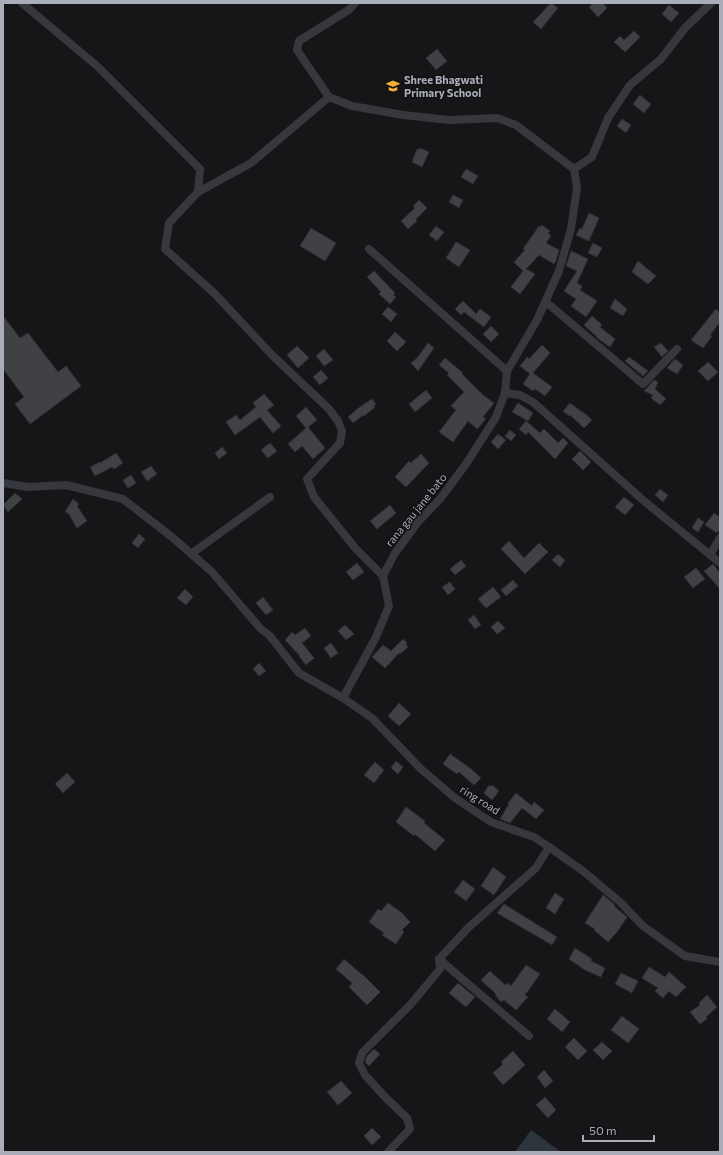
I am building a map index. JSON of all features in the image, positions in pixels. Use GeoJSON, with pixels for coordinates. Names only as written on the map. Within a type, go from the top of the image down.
{"type":"FeatureCollection","features":[{"type":"Feature","properties":{"kind":"street"},"geometry":{"type":"LineString","coordinates":[[22,3],[97,66],[200,169],[198,192]]}},
{"type":"Feature","properties":{"kind":"street"},"geometry":{"type":"LineString","coordinates":[[355,3],[350,9],[299,41],[297,50],[329,97],[352,106],[403,115],[449,120],[497,118],[516,124],[574,169],[577,188],[571,229],[559,271],[537,320],[507,371],[369,249]]}},
{"type":"Feature","properties":{"kind":"street"},"geometry":{"type":"LineString","coordinates":[[574,169],[592,157],[608,118],[630,85],[660,59],[685,28],[711,3]]}},
{"type":"Feature","properties":{"kind":"street"},"geometry":{"type":"LineString","coordinates":[[329,97],[251,163],[198,192],[170,223],[165,249],[215,294],[272,355],[328,409],[338,421],[342,431],[340,443],[307,479],[314,496],[356,549],[383,576],[389,606],[376,637],[343,698]]}},
{"type":"Feature","properties":{"kind":"street"},"geometry":{"type":"LineString","coordinates":[[546,302],[643,384],[677,349]]}},
{"type":"Feature","properties":{"kind":"street","name":"rana gau jane bato"},"geometry":{"type":"LineString","coordinates":[[383,576],[395,553],[418,522],[440,499],[466,464],[476,446],[496,417],[505,393],[507,371]]}},
{"type":"Feature","properties":{"kind":"street"},"geometry":{"type":"LineString","coordinates":[[505,393],[520,395],[533,402],[644,501],[720,563]]}},
{"type":"Feature","properties":{"kind":"street","name":"ring road"},"geometry":{"type":"LineString","coordinates":[[3,483],[28,487],[66,485],[123,499],[212,572],[260,628],[270,636],[298,673],[343,698],[372,718],[421,769],[455,798],[491,822],[534,837],[549,847],[583,871],[620,902],[643,926],[685,956],[720,962]]}},
{"type":"Feature","properties":{"kind":"street"},"geometry":{"type":"LineString","coordinates":[[191,554],[270,497]]}},
{"type":"Feature","properties":{"kind":"street"},"geometry":{"type":"LineString","coordinates":[[710,555],[720,538]]}},
{"type":"Feature","properties":{"kind":"street"},"geometry":{"type":"LineString","coordinates":[[388,1152],[410,1129],[407,1118],[365,1075],[359,1063],[362,1053],[411,1004],[440,969],[439,959],[470,927],[536,868],[549,847]]}},
{"type":"Feature","properties":{"kind":"street"},"geometry":{"type":"LineString","coordinates":[[439,959],[529,1036]]}},
{"type":"Feature","properties":{"kind":"shaded area"},"geometry":{"type":"Polygon","coordinates":[[[531,1130],[561,1152],[515,1152],[531,1130]]]}},
{"type":"Feature","properties":{"kind":"building"},"geometry":{"type":"Polygon","coordinates":[[[551,3],[558,8],[541,29],[533,22],[551,3]]]}},
{"type":"Feature","properties":{"kind":"building"},"geometry":{"type":"Polygon","coordinates":[[[593,3],[603,3],[607,8],[598,17],[589,7],[593,3]]]}},
{"type":"Feature","properties":{"kind":"building"},"geometry":{"type":"Polygon","coordinates":[[[669,5],[679,13],[671,22],[662,14],[669,5]]]}},
{"type":"Feature","properties":{"kind":"building"},"geometry":{"type":"Polygon","coordinates":[[[634,31],[640,37],[625,52],[614,42],[620,36],[624,40],[634,31]]]}},
{"type":"Feature","properties":{"kind":"building"},"geometry":{"type":"Polygon","coordinates":[[[437,49],[447,61],[436,70],[426,58],[437,49]]]}},
{"type":"Feature","properties":{"kind":"building"},"geometry":{"type":"Polygon","coordinates":[[[640,95],[651,104],[644,113],[633,104],[640,95]]]}},
{"type":"Feature","properties":{"kind":"building"},"geometry":{"type":"Polygon","coordinates":[[[622,119],[631,125],[626,133],[617,126],[622,119]]]}},
{"type":"Feature","properties":{"kind":"building"},"geometry":{"type":"Polygon","coordinates":[[[420,148],[429,152],[422,167],[412,162],[417,149],[419,150],[420,148]]]}},
{"type":"Feature","properties":{"kind":"building"},"geometry":{"type":"Polygon","coordinates":[[[466,169],[478,176],[473,184],[461,177],[466,169]]]}},
{"type":"Feature","properties":{"kind":"building"},"geometry":{"type":"Polygon","coordinates":[[[453,195],[463,200],[459,208],[449,202],[453,195]]]}},
{"type":"Feature","properties":{"kind":"building"},"geometry":{"type":"Polygon","coordinates":[[[419,200],[427,208],[416,219],[417,221],[408,229],[401,221],[415,208],[413,206],[419,200]]]}},
{"type":"Feature","properties":{"kind":"building"},"geometry":{"type":"Polygon","coordinates":[[[589,213],[599,218],[589,241],[576,235],[580,228],[582,229],[589,213]]]}},
{"type":"Feature","properties":{"kind":"building"},"geometry":{"type":"Polygon","coordinates":[[[542,225],[550,231],[548,233],[551,236],[546,243],[559,250],[556,261],[554,264],[539,255],[526,269],[535,274],[520,294],[511,287],[523,271],[514,262],[525,250],[523,249],[539,226],[540,227],[542,225]]]}},
{"type":"Feature","properties":{"kind":"building"},"geometry":{"type":"Polygon","coordinates":[[[436,226],[444,232],[437,241],[429,235],[436,226]]]}},
{"type":"Feature","properties":{"kind":"building"},"geometry":{"type":"Polygon","coordinates":[[[311,228],[336,243],[325,261],[300,246],[311,228]]]}},
{"type":"Feature","properties":{"kind":"building"},"geometry":{"type":"Polygon","coordinates":[[[456,242],[470,250],[459,267],[446,258],[456,242]]]}},
{"type":"Feature","properties":{"kind":"building"},"geometry":{"type":"Polygon","coordinates":[[[593,243],[602,248],[597,257],[588,253],[593,243]]]}},
{"type":"Feature","properties":{"kind":"building"},"geometry":{"type":"Polygon","coordinates":[[[571,251],[588,259],[577,283],[582,286],[580,290],[597,301],[586,317],[571,306],[576,299],[564,291],[577,271],[566,266],[571,251]]]}},
{"type":"Feature","properties":{"kind":"building"},"geometry":{"type":"Polygon","coordinates":[[[638,261],[656,276],[648,284],[632,272],[638,261]]]}},
{"type":"Feature","properties":{"kind":"building"},"geometry":{"type":"Polygon","coordinates":[[[374,271],[395,293],[393,295],[396,297],[390,304],[379,294],[381,292],[367,277],[374,271]]]}},
{"type":"Feature","properties":{"kind":"building"},"geometry":{"type":"Polygon","coordinates":[[[615,299],[627,309],[623,316],[610,308],[615,299]]]}},
{"type":"Feature","properties":{"kind":"building"},"geometry":{"type":"Polygon","coordinates":[[[463,301],[476,314],[480,309],[491,317],[484,327],[464,312],[461,315],[455,309],[463,301]]]}},
{"type":"Feature","properties":{"kind":"building"},"geometry":{"type":"Polygon","coordinates":[[[388,307],[397,314],[391,322],[382,314],[388,307]]]}},
{"type":"Feature","properties":{"kind":"building"},"geometry":{"type":"Polygon","coordinates":[[[716,309],[720,313],[720,322],[710,335],[712,336],[703,348],[691,340],[716,309]]]}},
{"type":"Feature","properties":{"kind":"building"},"geometry":{"type":"Polygon","coordinates":[[[3,316],[20,338],[28,333],[58,372],[66,366],[81,386],[30,424],[15,404],[24,397],[3,369],[3,316]]]}},
{"type":"Feature","properties":{"kind":"building"},"geometry":{"type":"Polygon","coordinates":[[[592,316],[602,325],[600,327],[615,339],[610,347],[597,338],[584,325],[592,316]]]}},
{"type":"Feature","properties":{"kind":"building"},"geometry":{"type":"Polygon","coordinates":[[[491,326],[499,334],[491,342],[483,334],[491,326]]]}},
{"type":"Feature","properties":{"kind":"building"},"geometry":{"type":"Polygon","coordinates":[[[395,332],[406,342],[397,351],[387,341],[395,332]]]}},
{"type":"Feature","properties":{"kind":"building"},"geometry":{"type":"Polygon","coordinates":[[[428,343],[434,348],[418,371],[411,363],[417,358],[428,343]]]}},
{"type":"Feature","properties":{"kind":"building"},"geometry":{"type":"Polygon","coordinates":[[[661,343],[668,351],[662,357],[654,347],[661,343]]]}},
{"type":"Feature","properties":{"kind":"building"},"geometry":{"type":"Polygon","coordinates":[[[542,345],[550,353],[533,373],[552,387],[545,396],[535,389],[533,391],[523,384],[530,374],[520,366],[527,357],[529,359],[542,345]]]}},
{"type":"Feature","properties":{"kind":"building"},"geometry":{"type":"Polygon","coordinates":[[[297,346],[309,358],[298,368],[287,355],[297,346]]]}},
{"type":"Feature","properties":{"kind":"building"},"geometry":{"type":"Polygon","coordinates":[[[324,349],[333,360],[324,366],[316,356],[324,349]]]}},
{"type":"Feature","properties":{"kind":"building"},"geometry":{"type":"Polygon","coordinates":[[[629,357],[648,371],[643,376],[625,361],[629,357]]]}},
{"type":"Feature","properties":{"kind":"building"},"geometry":{"type":"Polygon","coordinates":[[[445,358],[463,373],[462,374],[483,395],[494,403],[483,417],[486,419],[477,429],[468,421],[453,442],[439,432],[456,410],[451,406],[464,392],[447,375],[449,373],[439,365],[445,358]]]}},
{"type":"Feature","properties":{"kind":"building"},"geometry":{"type":"Polygon","coordinates":[[[675,359],[683,365],[677,374],[667,368],[675,359]]]}},
{"type":"Feature","properties":{"kind":"building"},"geometry":{"type":"Polygon","coordinates":[[[708,362],[718,372],[708,381],[698,371],[708,362]]]}},
{"type":"Feature","properties":{"kind":"building"},"geometry":{"type":"Polygon","coordinates":[[[321,370],[328,378],[320,385],[313,377],[321,370]]]}},
{"type":"Feature","properties":{"kind":"building"},"geometry":{"type":"Polygon","coordinates":[[[654,380],[658,382],[655,389],[666,399],[660,405],[651,398],[653,395],[644,391],[654,380]]]}},
{"type":"Feature","properties":{"kind":"building"},"geometry":{"type":"Polygon","coordinates":[[[426,390],[432,398],[415,412],[409,404],[426,390]]]}},
{"type":"Feature","properties":{"kind":"building"},"geometry":{"type":"Polygon","coordinates":[[[264,394],[274,405],[267,410],[281,426],[273,433],[260,417],[235,435],[226,422],[236,415],[240,420],[256,407],[253,403],[264,394]]]}},
{"type":"Feature","properties":{"kind":"building"},"geometry":{"type":"Polygon","coordinates":[[[372,399],[376,404],[374,405],[375,407],[353,423],[348,417],[372,399]]]}},
{"type":"Feature","properties":{"kind":"building"},"geometry":{"type":"Polygon","coordinates":[[[518,403],[533,413],[528,421],[512,412],[518,403]]]}},
{"type":"Feature","properties":{"kind":"building"},"geometry":{"type":"Polygon","coordinates":[[[570,403],[592,420],[584,428],[570,415],[569,416],[563,411],[570,403]]]}},
{"type":"Feature","properties":{"kind":"building"},"geometry":{"type":"Polygon","coordinates":[[[306,407],[317,420],[308,427],[325,448],[313,459],[302,446],[295,452],[288,444],[306,428],[296,416],[306,407]]]}},
{"type":"Feature","properties":{"kind":"building"},"geometry":{"type":"Polygon","coordinates":[[[526,421],[540,433],[544,429],[558,443],[563,438],[568,443],[555,459],[528,432],[526,435],[519,429],[526,421]]]}},
{"type":"Feature","properties":{"kind":"building"},"geometry":{"type":"Polygon","coordinates":[[[510,430],[516,435],[511,441],[505,436],[510,430]]]}},
{"type":"Feature","properties":{"kind":"building"},"geometry":{"type":"Polygon","coordinates":[[[498,434],[506,440],[498,449],[491,442],[498,434]]]}},
{"type":"Feature","properties":{"kind":"building"},"geometry":{"type":"Polygon","coordinates":[[[270,443],[277,451],[268,458],[261,450],[270,443]]]}},
{"type":"Feature","properties":{"kind":"building"},"geometry":{"type":"Polygon","coordinates":[[[222,447],[227,453],[219,459],[215,453],[222,447]]]}},
{"type":"Feature","properties":{"kind":"building"},"geometry":{"type":"Polygon","coordinates":[[[580,451],[591,462],[583,470],[572,459],[580,451]]]}},
{"type":"Feature","properties":{"kind":"building"},"geometry":{"type":"Polygon","coordinates":[[[116,453],[123,463],[114,469],[112,467],[95,476],[90,467],[100,463],[116,453]]]}},
{"type":"Feature","properties":{"kind":"building"},"geometry":{"type":"Polygon","coordinates":[[[421,454],[429,463],[406,487],[395,477],[409,461],[411,463],[421,454]]]}},
{"type":"Feature","properties":{"kind":"building"},"geometry":{"type":"Polygon","coordinates":[[[151,466],[157,474],[147,481],[141,472],[151,466]]]}},
{"type":"Feature","properties":{"kind":"building"},"geometry":{"type":"Polygon","coordinates":[[[131,475],[136,483],[128,488],[123,480],[131,475]]]}},
{"type":"Feature","properties":{"kind":"building"},"geometry":{"type":"Polygon","coordinates":[[[660,489],[668,495],[663,502],[655,495],[660,489]]]}},
{"type":"Feature","properties":{"kind":"building"},"geometry":{"type":"Polygon","coordinates":[[[15,493],[22,499],[8,512],[3,505],[15,493]]]}},
{"type":"Feature","properties":{"kind":"building"},"geometry":{"type":"Polygon","coordinates":[[[624,497],[634,505],[625,515],[615,507],[624,497]]]}},
{"type":"Feature","properties":{"kind":"building"},"geometry":{"type":"Polygon","coordinates":[[[73,499],[79,504],[77,506],[87,521],[77,528],[69,514],[65,512],[73,499]]]}},
{"type":"Feature","properties":{"kind":"building"},"geometry":{"type":"Polygon","coordinates":[[[390,505],[396,513],[377,529],[370,521],[390,505]]]}},
{"type":"Feature","properties":{"kind":"building"},"geometry":{"type":"Polygon","coordinates":[[[714,513],[720,517],[720,529],[717,533],[705,525],[714,513]]]}},
{"type":"Feature","properties":{"kind":"building"},"geometry":{"type":"Polygon","coordinates":[[[698,518],[704,522],[698,532],[692,528],[698,518]]]}},
{"type":"Feature","properties":{"kind":"building"},"geometry":{"type":"Polygon","coordinates":[[[139,534],[145,539],[138,548],[132,543],[139,534]]]}},
{"type":"Feature","properties":{"kind":"building"},"geometry":{"type":"Polygon","coordinates":[[[509,541],[524,558],[539,543],[548,552],[525,574],[501,549],[509,541]]]}},
{"type":"Feature","properties":{"kind":"building"},"geometry":{"type":"Polygon","coordinates":[[[558,554],[565,560],[560,567],[552,560],[558,554]]]}},
{"type":"Feature","properties":{"kind":"building"},"geometry":{"type":"Polygon","coordinates":[[[461,560],[466,566],[455,575],[450,569],[461,560]]]}},
{"type":"Feature","properties":{"kind":"building"},"geometry":{"type":"Polygon","coordinates":[[[357,563],[364,572],[353,580],[346,572],[357,563]]]}},
{"type":"Feature","properties":{"kind":"building"},"geometry":{"type":"Polygon","coordinates":[[[713,564],[720,573],[720,589],[704,571],[713,564]]]}},
{"type":"Feature","properties":{"kind":"building"},"geometry":{"type":"Polygon","coordinates":[[[696,568],[705,579],[693,588],[684,577],[696,568]]]}},
{"type":"Feature","properties":{"kind":"building"},"geometry":{"type":"Polygon","coordinates":[[[513,580],[518,586],[506,596],[501,590],[513,580]]]}},
{"type":"Feature","properties":{"kind":"building"},"geometry":{"type":"Polygon","coordinates":[[[450,582],[455,589],[448,595],[442,587],[450,582]]]}},
{"type":"Feature","properties":{"kind":"building"},"geometry":{"type":"Polygon","coordinates":[[[493,587],[501,597],[486,608],[478,599],[493,587]]]}},
{"type":"Feature","properties":{"kind":"building"},"geometry":{"type":"Polygon","coordinates":[[[185,589],[193,597],[186,605],[177,598],[185,589]]]}},
{"type":"Feature","properties":{"kind":"building"},"geometry":{"type":"Polygon","coordinates":[[[263,597],[273,610],[266,615],[256,603],[263,597]]]}},
{"type":"Feature","properties":{"kind":"building"},"geometry":{"type":"Polygon","coordinates":[[[474,615],[481,625],[475,629],[468,620],[474,615]]]}},
{"type":"Feature","properties":{"kind":"building"},"geometry":{"type":"Polygon","coordinates":[[[498,621],[505,628],[497,634],[491,627],[498,621]]]}},
{"type":"Feature","properties":{"kind":"building"},"geometry":{"type":"Polygon","coordinates":[[[345,625],[354,634],[346,640],[338,631],[345,625]]]}},
{"type":"Feature","properties":{"kind":"building"},"geometry":{"type":"Polygon","coordinates":[[[305,628],[311,636],[302,643],[314,658],[306,665],[285,640],[292,632],[295,635],[305,628]]]}},
{"type":"Feature","properties":{"kind":"building"},"geometry":{"type":"Polygon","coordinates":[[[403,639],[407,643],[406,645],[408,647],[400,654],[399,653],[385,668],[372,657],[383,645],[391,651],[403,639]]]}},
{"type":"Feature","properties":{"kind":"building"},"geometry":{"type":"Polygon","coordinates":[[[331,643],[338,653],[331,658],[324,648],[331,643]]]}},
{"type":"Feature","properties":{"kind":"building"},"geometry":{"type":"Polygon","coordinates":[[[259,663],[266,671],[259,676],[253,669],[259,663]]]}},
{"type":"Feature","properties":{"kind":"building"},"geometry":{"type":"Polygon","coordinates":[[[399,703],[411,714],[399,726],[388,716],[399,703]]]}},
{"type":"Feature","properties":{"kind":"building"},"geometry":{"type":"Polygon","coordinates":[[[450,754],[481,778],[474,785],[459,772],[457,774],[443,764],[450,754]]]}},
{"type":"Feature","properties":{"kind":"building"},"geometry":{"type":"Polygon","coordinates":[[[396,761],[403,767],[398,774],[391,768],[396,761]]]}},
{"type":"Feature","properties":{"kind":"building"},"geometry":{"type":"Polygon","coordinates":[[[375,762],[384,770],[374,783],[364,775],[375,762]]]}},
{"type":"Feature","properties":{"kind":"building"},"geometry":{"type":"Polygon","coordinates":[[[67,773],[75,782],[63,793],[55,784],[67,773]]]}},
{"type":"Feature","properties":{"kind":"building"},"geometry":{"type":"Polygon","coordinates":[[[489,785],[491,787],[492,785],[499,791],[492,800],[484,793],[489,785]]]}},
{"type":"Feature","properties":{"kind":"building"},"geometry":{"type":"Polygon","coordinates":[[[516,793],[532,806],[534,802],[544,810],[536,819],[522,808],[510,823],[500,819],[509,804],[508,803],[516,793]]]}},
{"type":"Feature","properties":{"kind":"building"},"geometry":{"type":"Polygon","coordinates":[[[406,807],[425,821],[424,823],[445,840],[435,851],[415,834],[414,836],[396,822],[406,807]]]}},
{"type":"Feature","properties":{"kind":"building"},"geometry":{"type":"Polygon","coordinates":[[[493,867],[506,877],[494,895],[481,886],[493,867]]]}},
{"type":"Feature","properties":{"kind":"building"},"geometry":{"type":"Polygon","coordinates":[[[463,880],[475,889],[466,901],[454,892],[463,880]]]}},
{"type":"Feature","properties":{"kind":"building"},"geometry":{"type":"Polygon","coordinates":[[[555,893],[564,899],[555,914],[546,908],[555,893]]]}},
{"type":"Feature","properties":{"kind":"building"},"geometry":{"type":"Polygon","coordinates":[[[603,895],[627,917],[608,942],[594,930],[595,929],[585,923],[603,895]]]}},
{"type":"Feature","properties":{"kind":"building"},"geometry":{"type":"Polygon","coordinates":[[[388,903],[402,913],[410,922],[402,930],[404,932],[396,944],[382,935],[384,933],[369,922],[378,909],[381,911],[388,903]]]}},
{"type":"Feature","properties":{"kind":"building"},"geometry":{"type":"Polygon","coordinates":[[[504,904],[557,937],[552,945],[497,913],[504,904]]]}},
{"type":"Feature","properties":{"kind":"building"},"geometry":{"type":"Polygon","coordinates":[[[575,948],[592,959],[591,961],[605,968],[601,977],[585,970],[569,959],[575,948]]]}},
{"type":"Feature","properties":{"kind":"building"},"geometry":{"type":"Polygon","coordinates":[[[344,959],[380,992],[367,1005],[349,987],[352,983],[336,969],[344,959]]]}},
{"type":"Feature","properties":{"kind":"building"},"geometry":{"type":"Polygon","coordinates":[[[526,965],[540,974],[525,995],[528,997],[516,1010],[504,1000],[501,1002],[495,995],[496,994],[481,980],[490,971],[505,985],[508,983],[511,986],[526,965]]]}},
{"type":"Feature","properties":{"kind":"building"},"geometry":{"type":"Polygon","coordinates":[[[649,967],[665,977],[669,972],[686,987],[676,997],[669,991],[663,998],[655,991],[658,988],[642,978],[649,967]]]}},
{"type":"Feature","properties":{"kind":"building"},"geometry":{"type":"Polygon","coordinates":[[[621,973],[638,981],[632,993],[615,984],[621,973]]]}},
{"type":"Feature","properties":{"kind":"building"},"geometry":{"type":"Polygon","coordinates":[[[458,983],[475,997],[466,1007],[449,993],[458,983]]]}},
{"type":"Feature","properties":{"kind":"building"},"geometry":{"type":"Polygon","coordinates":[[[707,995],[717,1007],[706,1017],[707,1019],[700,1024],[690,1012],[700,1005],[699,1003],[707,995]]]}},
{"type":"Feature","properties":{"kind":"building"},"geometry":{"type":"Polygon","coordinates":[[[555,1009],[570,1022],[562,1032],[547,1019],[555,1009]]]}},
{"type":"Feature","properties":{"kind":"building"},"geometry":{"type":"Polygon","coordinates":[[[622,1016],[639,1029],[628,1043],[611,1030],[622,1016]]]}},
{"type":"Feature","properties":{"kind":"building"},"geometry":{"type":"Polygon","coordinates":[[[574,1038],[587,1051],[578,1060],[565,1047],[574,1038]]]}},
{"type":"Feature","properties":{"kind":"building"},"geometry":{"type":"Polygon","coordinates":[[[602,1042],[612,1051],[603,1060],[593,1050],[602,1042]]]}},
{"type":"Feature","properties":{"kind":"building"},"geometry":{"type":"Polygon","coordinates":[[[374,1049],[380,1054],[369,1066],[365,1062],[367,1056],[374,1049]]]}},
{"type":"Feature","properties":{"kind":"building"},"geometry":{"type":"Polygon","coordinates":[[[513,1051],[525,1065],[503,1085],[493,1073],[503,1064],[501,1062],[513,1051]]]}},
{"type":"Feature","properties":{"kind":"building"},"geometry":{"type":"Polygon","coordinates":[[[544,1070],[553,1081],[545,1088],[537,1077],[544,1070]]]}},
{"type":"Feature","properties":{"kind":"building"},"geometry":{"type":"Polygon","coordinates":[[[341,1081],[352,1093],[338,1105],[327,1092],[341,1081]]]}},
{"type":"Feature","properties":{"kind":"building"},"geometry":{"type":"Polygon","coordinates":[[[545,1097],[556,1110],[548,1118],[536,1105],[545,1097]]]}},
{"type":"Feature","properties":{"kind":"building"},"geometry":{"type":"Polygon","coordinates":[[[372,1128],[381,1137],[372,1145],[364,1136],[372,1128]]]}},
{"type":"Feature","properties":{"kind":"place","name":"Shree Bhagwati Primary School"},"geometry":{"type":"Point","coordinates":[393,86]}}]}
